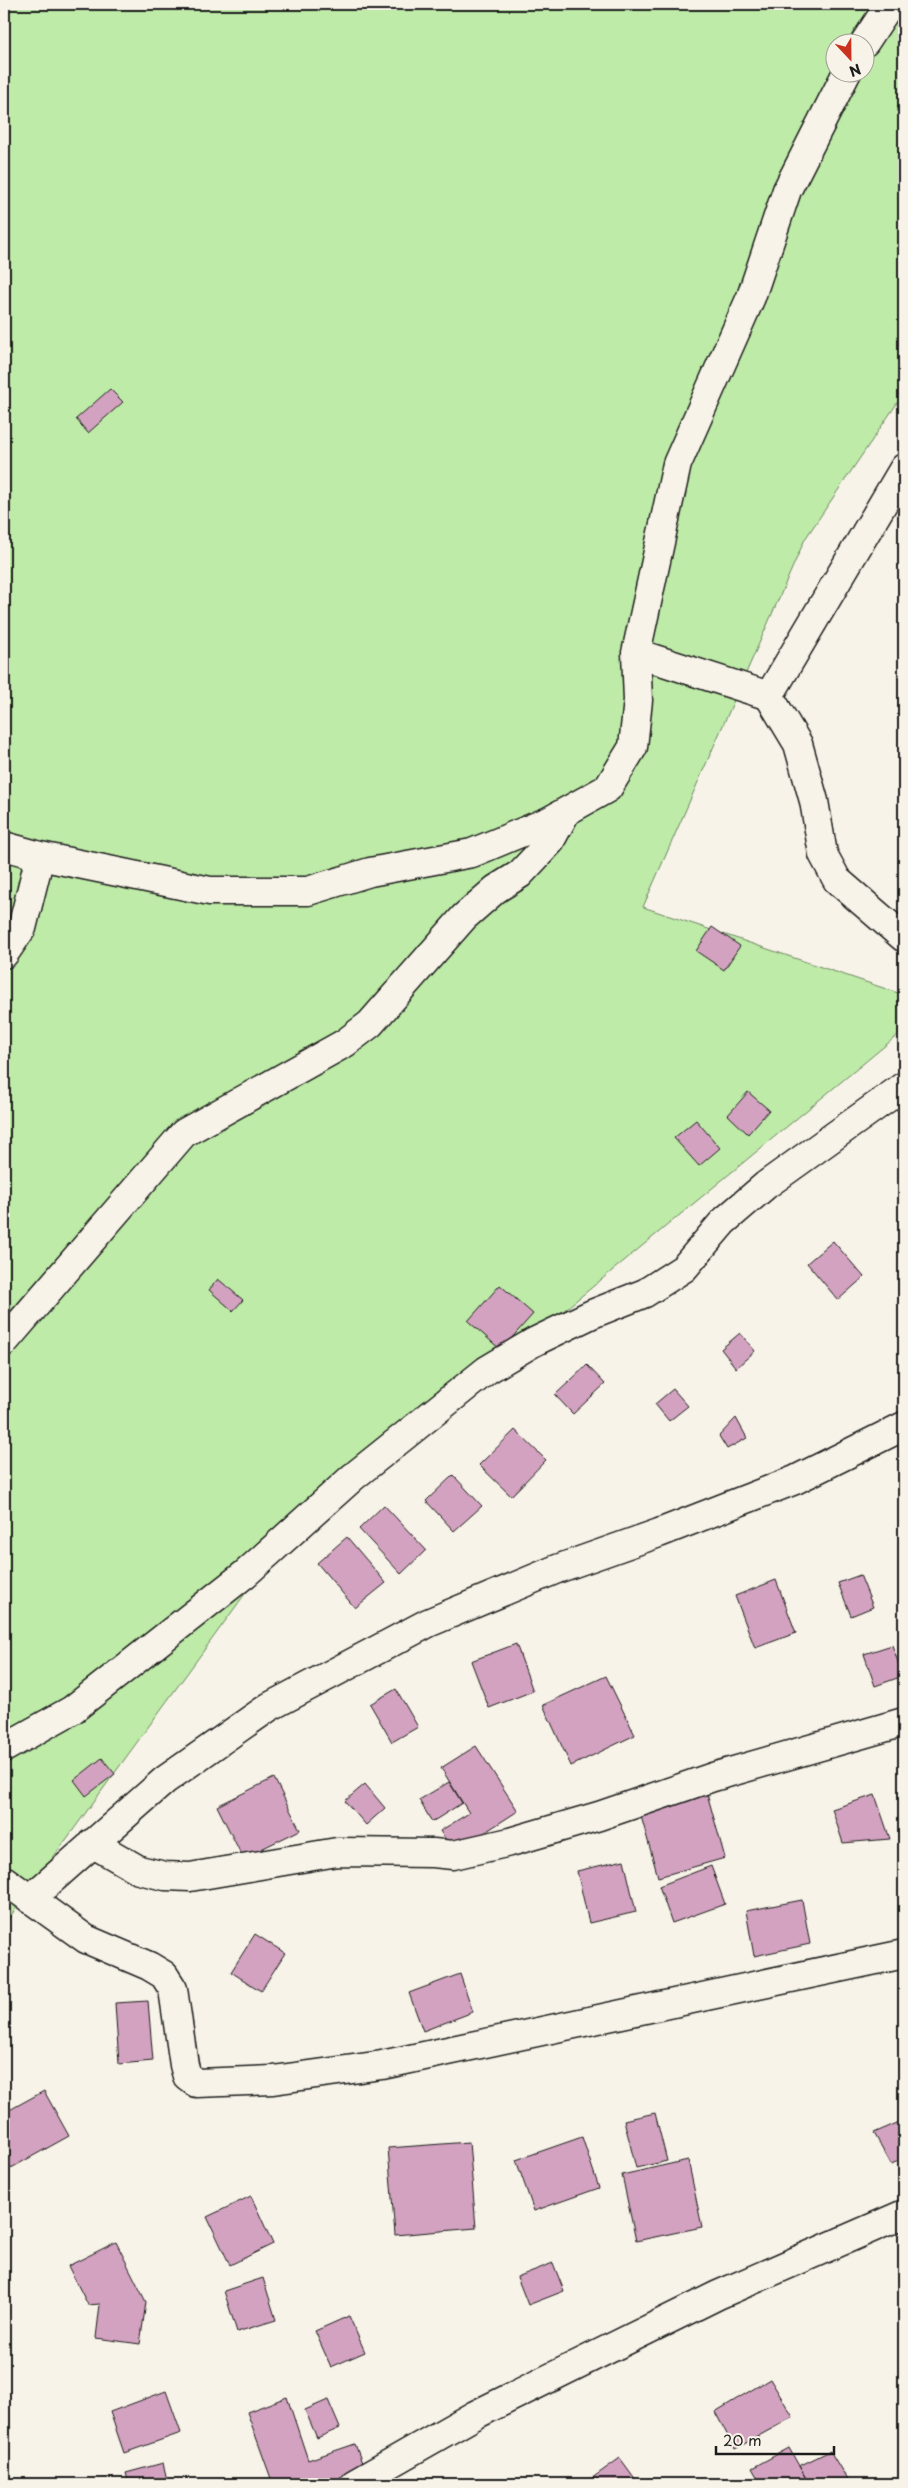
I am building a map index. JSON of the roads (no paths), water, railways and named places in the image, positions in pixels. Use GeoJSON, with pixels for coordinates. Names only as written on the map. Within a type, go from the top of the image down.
{"type":"FeatureCollection","features":[{"type":"Feature","properties":{"kind":"street"},"geometry":{"type":"LineString","coordinates":[[872,32],[890,4]]}},
{"type":"Feature","properties":{"kind":"street"},"geometry":{"type":"LineString","coordinates":[[4,846],[40,856],[210,891],[308,890],[370,872],[472,853],[566,812],[608,788],[633,747],[638,700],[636,653],[677,464],[751,297],[787,190],[843,82]]}},
{"type":"Feature","properties":{"kind":"street"},"geometry":{"type":"LineString","coordinates":[[770,696],[904,468]]}},
{"type":"Feature","properties":{"kind":"street"},"geometry":{"type":"LineString","coordinates":[[636,653],[770,696],[798,744],[814,801],[823,854],[837,880],[904,937]]}},
{"type":"Feature","properties":{"kind":"street"},"geometry":{"type":"LineString","coordinates":[[4,1342],[184,1133],[345,1043],[370,1024],[464,917],[496,889],[520,874],[549,843],[566,812]]}},
{"type":"Feature","properties":{"kind":"street"},"geometry":{"type":"LineString","coordinates":[[4,954],[22,928],[40,856]]}},
{"type":"Feature","properties":{"kind":"street"},"geometry":{"type":"LineString","coordinates":[[4,1748],[72,1710],[245,1574],[353,1477],[487,1370],[534,1342],[592,1314],[645,1293],[684,1268],[724,1222],[766,1185],[904,1086]]}},
{"type":"Feature","properties":{"kind":"street"},"geometry":{"type":"LineString","coordinates":[[30,1899],[165,1780],[269,1706],[428,1623],[557,1569],[660,1533],[795,1480],[904,1426]]}},
{"type":"Feature","properties":{"kind":"street"},"geometry":{"type":"LineString","coordinates":[[92,1843],[139,1870],[165,1876],[190,1877],[337,1852],[453,1855],[495,1846],[582,1821],[712,1777],[904,1722]]}},
{"type":"Feature","properties":{"kind":"street"},"geometry":{"type":"LineString","coordinates":[[4,1880],[86,1939],[164,1975],[173,1990],[187,2076],[196,2083],[273,2080],[382,2065],[904,1954]]}},
{"type":"Feature","properties":{"kind":"street"},"geometry":{"type":"LineString","coordinates":[[354,2484],[475,2415],[718,2294],[904,2214]]}}]}
